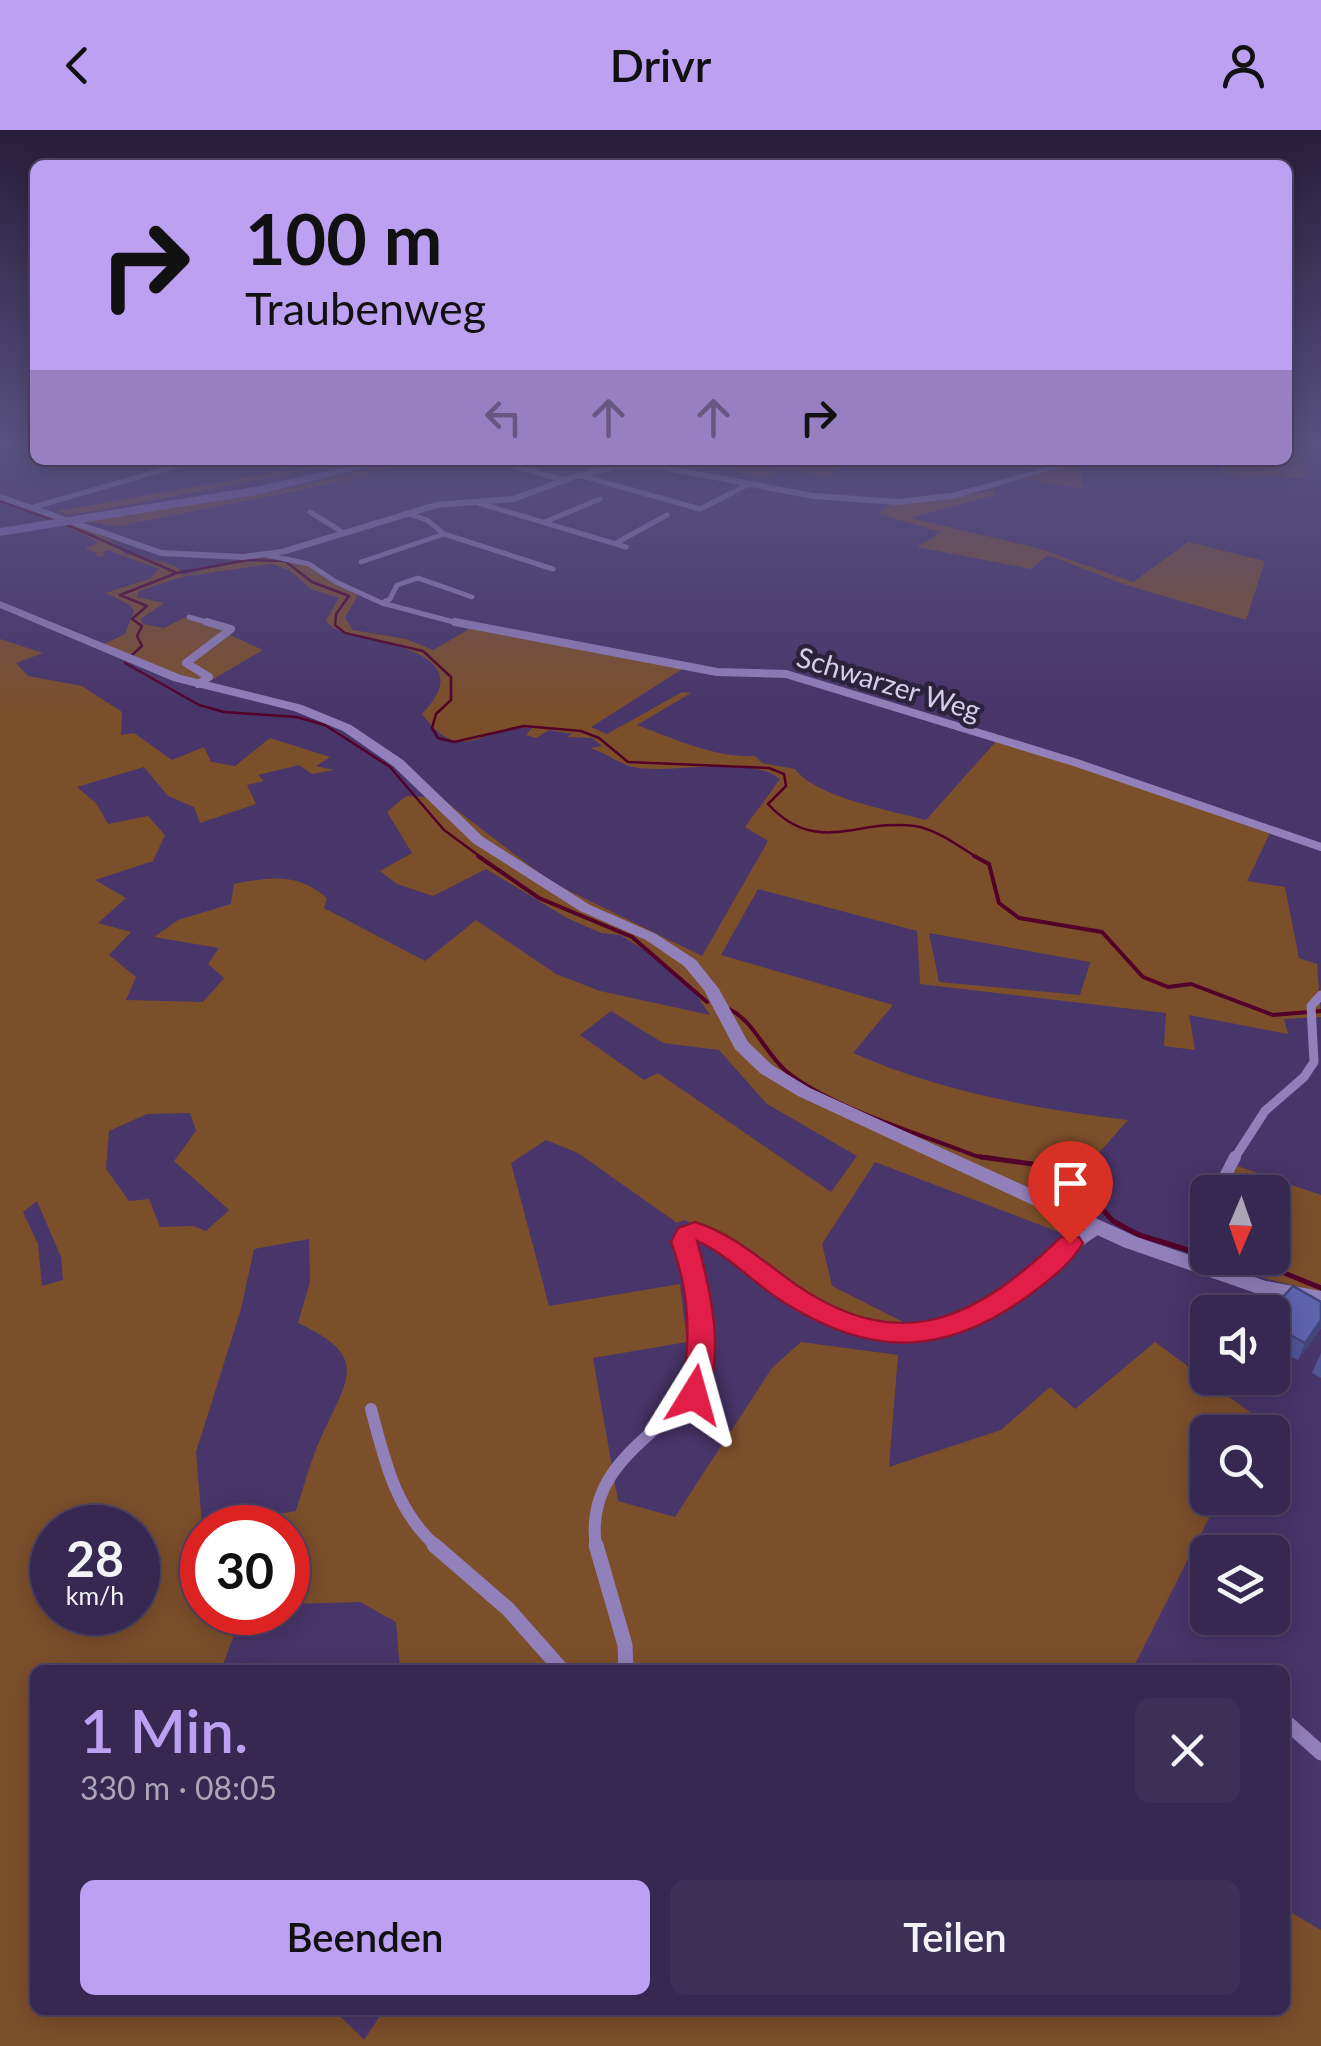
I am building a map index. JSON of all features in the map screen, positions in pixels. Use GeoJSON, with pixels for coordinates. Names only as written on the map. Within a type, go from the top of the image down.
{"type":"FeatureCollection","features":[{"type":"Feature","properties":{"kind":"main road"},"geometry":{"type":"LineString","coordinates":[[99,531],[160,554],[216,558],[266,555],[349,531]]}},
{"type":"Feature","properties":{"kind":"main road"},"geometry":{"type":"LineString","coordinates":[[0,604],[198,684],[298,708],[347,728],[398,763],[478,840],[585,908],[651,937],[690,964],[711,989],[741,1045],[766,1069],[804,1092],[1098,1228],[1159,1254],[1190,1258]]}},
{"type":"Feature","properties":{"kind":"main road"},"geometry":{"type":"LineString","coordinates":[[1262,1275],[1321,1300]]}},
{"type":"Feature","properties":{"kind":"street"},"geometry":{"type":"LineString","coordinates":[[441,531],[553,569]]}},
{"type":"Feature","properties":{"kind":"street"},"geometry":{"type":"LineString","coordinates":[[576,531],[626,546]]}},
{"type":"Feature","properties":{"kind":"street"},"geometry":{"type":"LineString","coordinates":[[615,543],[637,531]]}},
{"type":"Feature","properties":{"kind":"street"},"geometry":{"type":"LineString","coordinates":[[361,562],[444,534]]}},
{"type":"Feature","properties":{"kind":"street","name":"Schwarzer Weg"},"geometry":{"type":"LineString","coordinates":[[266,555],[309,564],[336,582],[382,603],[492,632],[567,642],[716,672],[798,677],[1074,762],[1321,846]]}},
{"type":"Feature","properties":{"kind":"street"},"geometry":{"type":"LineString","coordinates":[[382,603],[397,585],[418,578],[472,597]]}},
{"type":"Feature","properties":{"kind":"street"},"geometry":{"type":"LineString","coordinates":[[189,617],[232,630],[186,662],[209,677],[198,684]]}},
{"type":"Feature","properties":{"kind":"street"},"geometry":{"type":"LineString","coordinates":[[1227,1175],[1258,1122],[1314,1062],[1311,1012],[1321,995]]}},
{"type":"Feature","properties":{"kind":"street"},"geometry":{"type":"LineString","coordinates":[[626,1665],[626,1648],[593,1549],[592,1508],[601,1482],[694,1395],[699,1384],[702,1364],[696,1273],[684,1242],[686,1234],[711,1236],[793,1296],[834,1318],[898,1335],[946,1328],[982,1315],[1035,1278],[1070,1243],[1098,1228]]}},
{"type":"Feature","properties":{"kind":"street"},"geometry":{"type":"LineString","coordinates":[[371,1409],[391,1485],[416,1529],[508,1610],[558,1665]]}},
{"type":"Feature","properties":{"kind":"street"},"geometry":{"type":"LineString","coordinates":[[1290,1725],[1321,1753]]}},
{"type":"Feature","properties":{"kind":"shaded area"},"geometry":{"type":"Polygon","coordinates":[[[76,531],[92,531],[111,540],[125,554],[164,562],[177,567],[183,575],[269,558],[303,563],[358,595],[345,618],[353,630],[406,639],[433,650],[476,625],[684,668],[591,727],[607,734],[682,692],[691,693],[637,725],[710,751],[755,756],[762,763],[795,769],[819,788],[836,795],[926,820],[999,738],[1155,786],[1270,833],[1247,881],[1285,887],[1299,958],[1317,964],[1321,1017],[1284,1019],[1288,1034],[1189,1015],[1195,1050],[1164,1046],[1166,1013],[920,984],[917,931],[758,889],[721,955],[893,1005],[853,1053],[919,1078],[988,1097],[1128,1120],[1058,1199],[1085,1212],[1072,1237],[875,1162],[822,1244],[832,1286],[915,1328],[865,1325],[775,1278],[713,1232],[684,1220],[677,1223],[578,1153],[546,1140],[511,1163],[549,1306],[680,1284],[687,1342],[593,1358],[618,1501],[675,1517],[772,1368],[801,1342],[898,1355],[889,1467],[1001,1430],[1050,1387],[1075,1409],[1155,1342],[1190,1368],[1190,1395],[1227,1395],[1254,1415],[1190,1415],[1190,1515],[1210,1515],[1200,1535],[1190,1535],[1190,1555],[1135,1665],[400,1665],[396,1622],[360,1602],[310,1603],[310,1505],[298,1505],[347,1370],[336,1346],[298,1323],[310,1282],[309,1239],[254,1249],[241,1309],[196,1452],[200,1505],[180,1505],[180,1635],[234,1635],[223,1665],[30,1665],[30,2015],[339,2015],[364,2040],[381,2015],[1290,2015],[1290,1912],[1321,1930],[1321,2046],[0,2046],[0,639],[43,653],[16,663],[28,676],[82,686],[122,712],[121,735],[134,733],[172,760],[204,747],[211,762],[235,766],[270,738],[330,757],[316,766],[334,770],[312,774],[299,765],[258,775],[264,781],[247,785],[256,804],[200,823],[194,807],[168,796],[144,767],[77,787],[96,803],[108,824],[148,816],[165,835],[153,861],[95,880],[126,898],[98,923],[131,932],[109,955],[136,977],[126,1000],[203,1002],[224,978],[208,964],[219,948],[154,937],[178,920],[231,904],[234,884],[283,879],[316,890],[327,898],[324,908],[425,961],[476,920],[556,974],[600,991],[710,1015],[696,994],[643,949],[620,935],[601,933],[567,918],[486,869],[433,896],[397,884],[380,871],[412,853],[387,812],[406,796],[441,798],[551,882],[702,956],[768,841],[745,827],[780,779],[766,772],[729,766],[633,767],[590,748],[602,746],[592,738],[566,737],[573,734],[549,730],[536,738],[526,735],[532,728],[461,742],[449,739],[422,714],[438,692],[440,675],[431,662],[394,645],[333,628],[326,621],[339,598],[311,589],[289,570],[272,564],[181,577],[139,591],[137,597],[164,603],[141,619],[143,624],[164,628],[183,618],[224,627],[223,632],[263,650],[205,684],[172,675],[104,644],[125,634],[134,611],[106,593],[149,579],[159,569],[107,550],[103,553],[106,556],[97,557],[85,549],[98,542],[76,531]],[[929,933],[939,982],[1080,995],[1090,962],[929,933]],[[611,1011],[580,1035],[644,1080],[658,1073],[831,1192],[857,1156],[767,1104],[719,1050],[663,1043],[611,1011]],[[190,1113],[147,1114],[109,1131],[106,1169],[129,1201],[149,1199],[160,1227],[193,1226],[206,1231],[229,1210],[174,1161],[196,1131],[190,1113]],[[37,1201],[23,1212],[38,1244],[42,1286],[63,1280],[61,1257],[37,1201]]]}},
{"type":"Feature","properties":{"kind":"shaded area"},"geometry":{"type":"Polygon","coordinates":[[[967,531],[1037,548],[1133,582],[1188,542],[1265,561],[1246,620],[1126,585],[1048,555],[1031,569],[917,547],[941,532],[967,531]]]}},
{"type":"Feature","properties":{"kind":"shaded area"},"geometry":{"type":"Polygon","coordinates":[[[1237,1166],[1263,1175],[1232,1175],[1237,1166]]]}},
{"type":"Feature","properties":{"kind":"shaded area"},"geometry":{"type":"Polygon","coordinates":[[[1290,1184],[1321,1195],[1321,1293],[1253,1275],[1290,1275],[1290,1184]]]}},
{"type":"Feature","properties":{"kind":"building"},"geometry":{"type":"Polygon","coordinates":[[[1293,1286],[1321,1302],[1321,1320],[1305,1343],[1290,1335],[1290,1295],[1285,1295],[1293,1286]]]}},
{"type":"Feature","properties":{"kind":"waterway"},"geometry":{"type":"LineString","coordinates":[[82,531],[177,573],[248,560],[285,561],[312,582],[349,596],[336,614],[335,625],[345,633],[423,651],[451,677],[451,700],[436,714],[432,728],[438,738],[454,742],[524,726],[581,731],[599,738],[628,762],[769,768],[784,774],[786,786],[768,804],[803,829],[838,832],[915,826],[940,835],[978,858]]}},
{"type":"Feature","properties":{"kind":"waterway"},"geometry":{"type":"LineString","coordinates":[[132,655],[142,646],[137,636],[142,626],[132,619],[147,606],[120,595],[174,574]]}},
{"type":"Feature","properties":{"kind":"waterway"},"geometry":{"type":"LineString","coordinates":[[125,663],[199,705],[224,712],[296,717],[325,725],[390,767],[444,830],[482,858]]}},
{"type":"Feature","properties":{"kind":"waterway"},"geometry":{"type":"LineString","coordinates":[[478,856],[539,898],[632,937],[707,1002]]}},
{"type":"Feature","properties":{"kind":"waterway"},"geometry":{"type":"LineString","coordinates":[[974,856],[989,864],[999,903],[1019,918],[1102,932],[1143,977],[1168,987],[1191,984],[1273,1015],[1321,1011]]}},
{"type":"Feature","properties":{"kind":"waterway"},"geometry":{"type":"LineString","coordinates":[[729,1009],[746,1022],[786,1071],[827,1097],[976,1156],[998,1159]]}},
{"type":"Feature","properties":{"kind":"waterway"},"geometry":{"type":"LineString","coordinates":[[981,1157],[1055,1167],[1079,1184],[1113,1221],[1139,1235],[1190,1251]]}},
{"type":"Feature","properties":{"kind":"waterway"},"geometry":{"type":"LineString","coordinates":[[1289,1275],[1321,1288]]}},
{"type":"Feature","properties":{"kind":"route"},"geometry":{"type":"LineString","coordinates":[[694,1395],[702,1364],[696,1273],[684,1242],[686,1234],[711,1236],[769,1280],[834,1318],[898,1335],[946,1328],[982,1315],[1035,1278],[1070,1243]]}}]}
